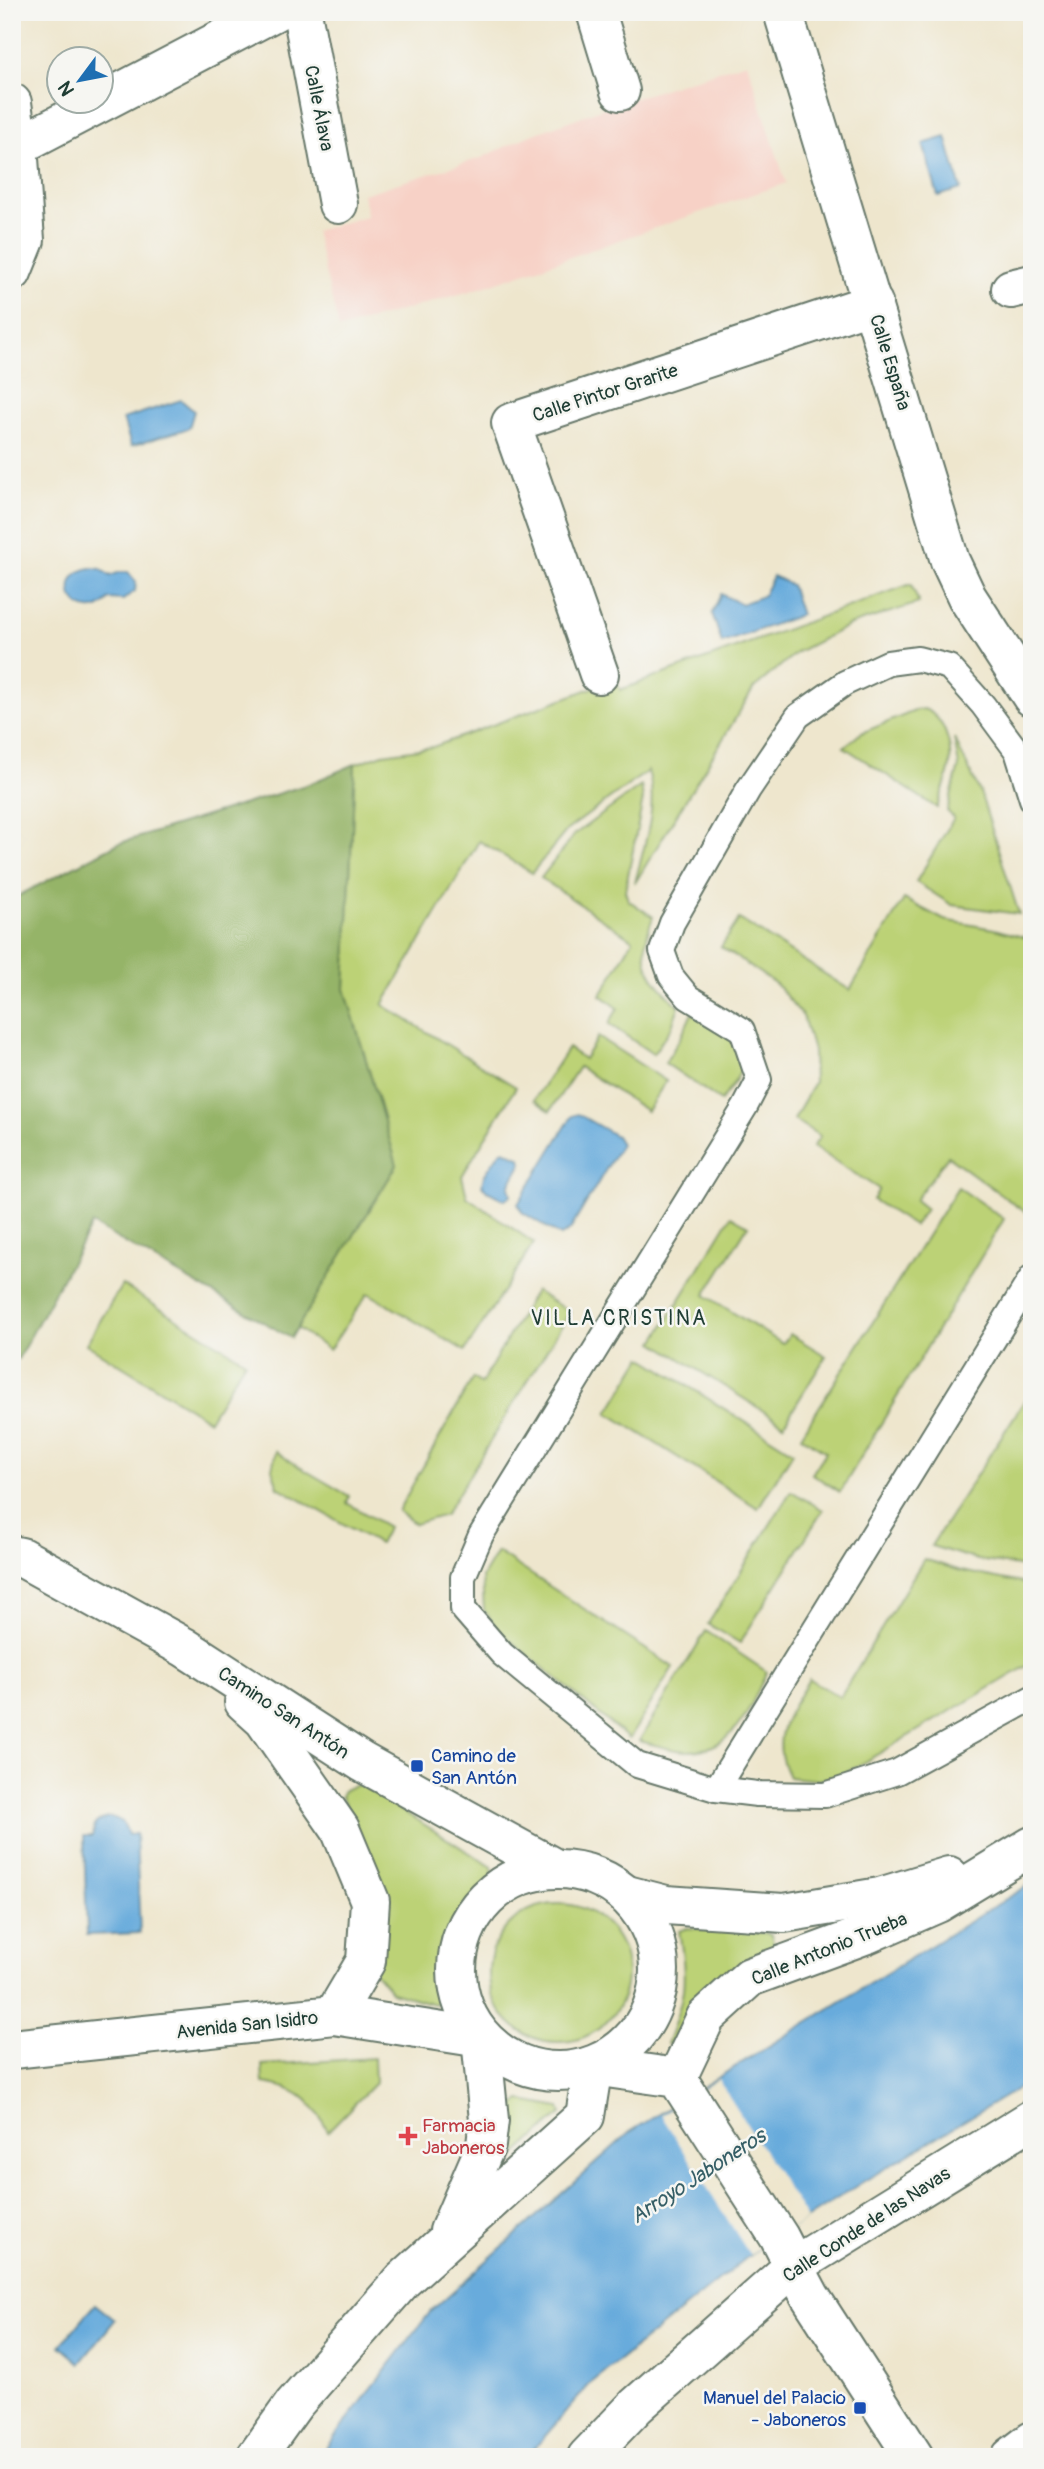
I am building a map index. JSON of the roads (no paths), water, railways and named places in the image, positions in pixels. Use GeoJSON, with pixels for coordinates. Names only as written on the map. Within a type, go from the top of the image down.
{"type":"FeatureCollection","features":[{"type":"Feature","properties":{"kind":"main road"},"geometry":{"type":"LineString","coordinates":[[15,147],[274,12]]}},
{"type":"Feature","properties":{"kind":"main road","name":"Calle Álava"},"geometry":{"type":"LineString","coordinates":[[302,12],[338,204]]}},
{"type":"Feature","properties":{"kind":"main road"},"geometry":{"type":"LineString","coordinates":[[596,12],[620,91]]}},
{"type":"Feature","properties":{"kind":"main road","name":"Calle España"},"geometry":{"type":"LineString","coordinates":[[783,12],[950,561],[967,597],[1032,697]]}},
{"type":"Feature","properties":{"kind":"main road"},"geometry":{"type":"LineString","coordinates":[[12,103],[25,240],[12,272]]}},
{"type":"Feature","properties":{"kind":"main road","name":"Calle Pintor Grarite"},"geometry":{"type":"LineString","coordinates":[[599,674],[511,423],[873,303]]}},
{"type":"Feature","properties":{"kind":"main road","name":"Camino San Antón"},"geometry":{"type":"LineString","coordinates":[[12,1555],[21,1557],[184,1647],[362,1762],[556,1870]]}},
{"type":"Feature","properties":{"kind":"main road"},"geometry":{"type":"LineString","coordinates":[[184,1647],[264,1720],[340,1829],[370,1901],[366,1961],[334,2015]]}},
{"type":"Feature","properties":{"kind":"main road","name":"Calle Antonio Trueba"},"geometry":{"type":"LineString","coordinates":[[627,1895],[666,1905],[784,1913],[880,1897],[1025,1850]]}},
{"type":"Feature","properties":{"kind":"main road","name":"Calle Antonio Trueba"},"geometry":{"type":"LineString","coordinates":[[683,2088],[706,2017],[750,1977],[867,1934],[938,1903],[1025,1850]]}},
{"type":"Feature","properties":{"kind":"main road"},"geometry":{"type":"LineString","coordinates":[[256,2457],[294,2404],[403,2280],[585,2116],[593,2066],[630,2042],[647,2021],[660,1974],[650,1928],[627,1895],[594,1874],[536,1869],[498,1886],[469,1918],[456,1958],[460,2001],[481,2038],[489,2120],[486,2145],[444,2243]]}},
{"type":"Feature","properties":{"kind":"main road","name":"Avenida San Isidro"},"geometry":{"type":"LineString","coordinates":[[12,2049],[334,2015],[481,2038]]}},
{"type":"Feature","properties":{"kind":"main road"},"geometry":{"type":"LineString","coordinates":[[481,2038],[520,2065],[555,2072],[593,2066],[683,2088],[786,2251],[810,2296],[914,2457]]}},
{"type":"Feature","properties":{"kind":"main road","name":"Calle Conde de las Navas"},"geometry":{"type":"LineString","coordinates":[[587,2457],[786,2251],[1032,2119]]}},
{"type":"Feature","properties":{"kind":"main road"},"geometry":{"type":"LineString","coordinates":[[1011,2457],[1032,2441]]}},
{"type":"Feature","properties":{"kind":"lane"},"geometry":{"type":"LineString","coordinates":[[1032,799],[1017,751],[984,705],[949,667],[918,659],[888,663],[845,683],[798,716],[748,790],[672,923],[662,951],[671,976],[688,997],[743,1030],[759,1080],[745,1107],[481,1535],[463,1577],[463,1609],[502,1654],[637,1765],[716,1790],[757,1794],[825,1795],[897,1772],[1032,1698]]}},
{"type":"Feature","properties":{"kind":"lane"},"geometry":{"type":"LineString","coordinates":[[716,1790],[1032,1277]]}},
{"type":"Feature","properties":{"kind":"water"},"geometry":{"type":"Polygon","coordinates":[[[946,137],[961,189],[938,196],[923,144],[946,137]]]}},
{"type":"Feature","properties":{"kind":"water"},"geometry":{"type":"Polygon","coordinates":[[[181,400],[194,411],[189,428],[131,446],[123,419],[181,400]]]}},
{"type":"Feature","properties":{"kind":"water"},"geometry":{"type":"Polygon","coordinates":[[[101,569],[110,576],[128,572],[136,582],[135,591],[123,600],[109,599],[95,609],[80,606],[72,597],[72,582],[81,571],[101,569]]]}},
{"type":"Feature","properties":{"kind":"water"},"geometry":{"type":"Polygon","coordinates":[[[773,576],[791,585],[801,615],[722,643],[712,613],[721,594],[741,604],[763,596],[773,576]]]}},
{"type":"Feature","properties":{"kind":"water"},"geometry":{"type":"Polygon","coordinates":[[[578,1114],[616,1136],[621,1144],[570,1230],[561,1236],[522,1212],[518,1204],[572,1116],[578,1114]]]}},
{"type":"Feature","properties":{"kind":"water"},"geometry":{"type":"Polygon","coordinates":[[[504,1150],[521,1158],[522,1163],[509,1186],[511,1195],[505,1200],[487,1191],[482,1185],[484,1176],[504,1150]]]}},
{"type":"Feature","properties":{"kind":"water"},"geometry":{"type":"Polygon","coordinates":[[[107,1817],[121,1822],[128,1835],[136,1834],[140,1933],[87,1935],[84,1836],[92,1836],[96,1823],[107,1817]]]}},
{"type":"Feature","properties":{"kind":"water","name":"Arroyo Jaboneros"},"geometry":{"type":"Polygon","coordinates":[[[1032,1883],[1032,2080],[861,2183],[750,2255],[590,2384],[527,2457],[319,2457],[431,2311],[630,2132],[1032,1883]]]}},
{"type":"Feature","properties":{"kind":"water"},"geometry":{"type":"Polygon","coordinates":[[[95,2304],[115,2320],[80,2363],[60,2346],[95,2304]]]}},
{"type":"Feature","properties":{"kind":"place","name":"Camino de San Antón"},"geometry":{"type":"Point","coordinates":[417,1766]}},
{"type":"Feature","properties":{"kind":"place","name":"Farmacia Jaboneros"},"geometry":{"type":"Point","coordinates":[408,2136]}},
{"type":"Feature","properties":{"kind":"place","name":"Manuel del Palacio - Jaboneros"},"geometry":{"type":"Point","coordinates":[860,2408]}},
{"type":"Feature","properties":{"kind":"district","name":"VILLA CRISTINA"},"geometry":{"type":"Point","coordinates":[619,1318]}}]}
